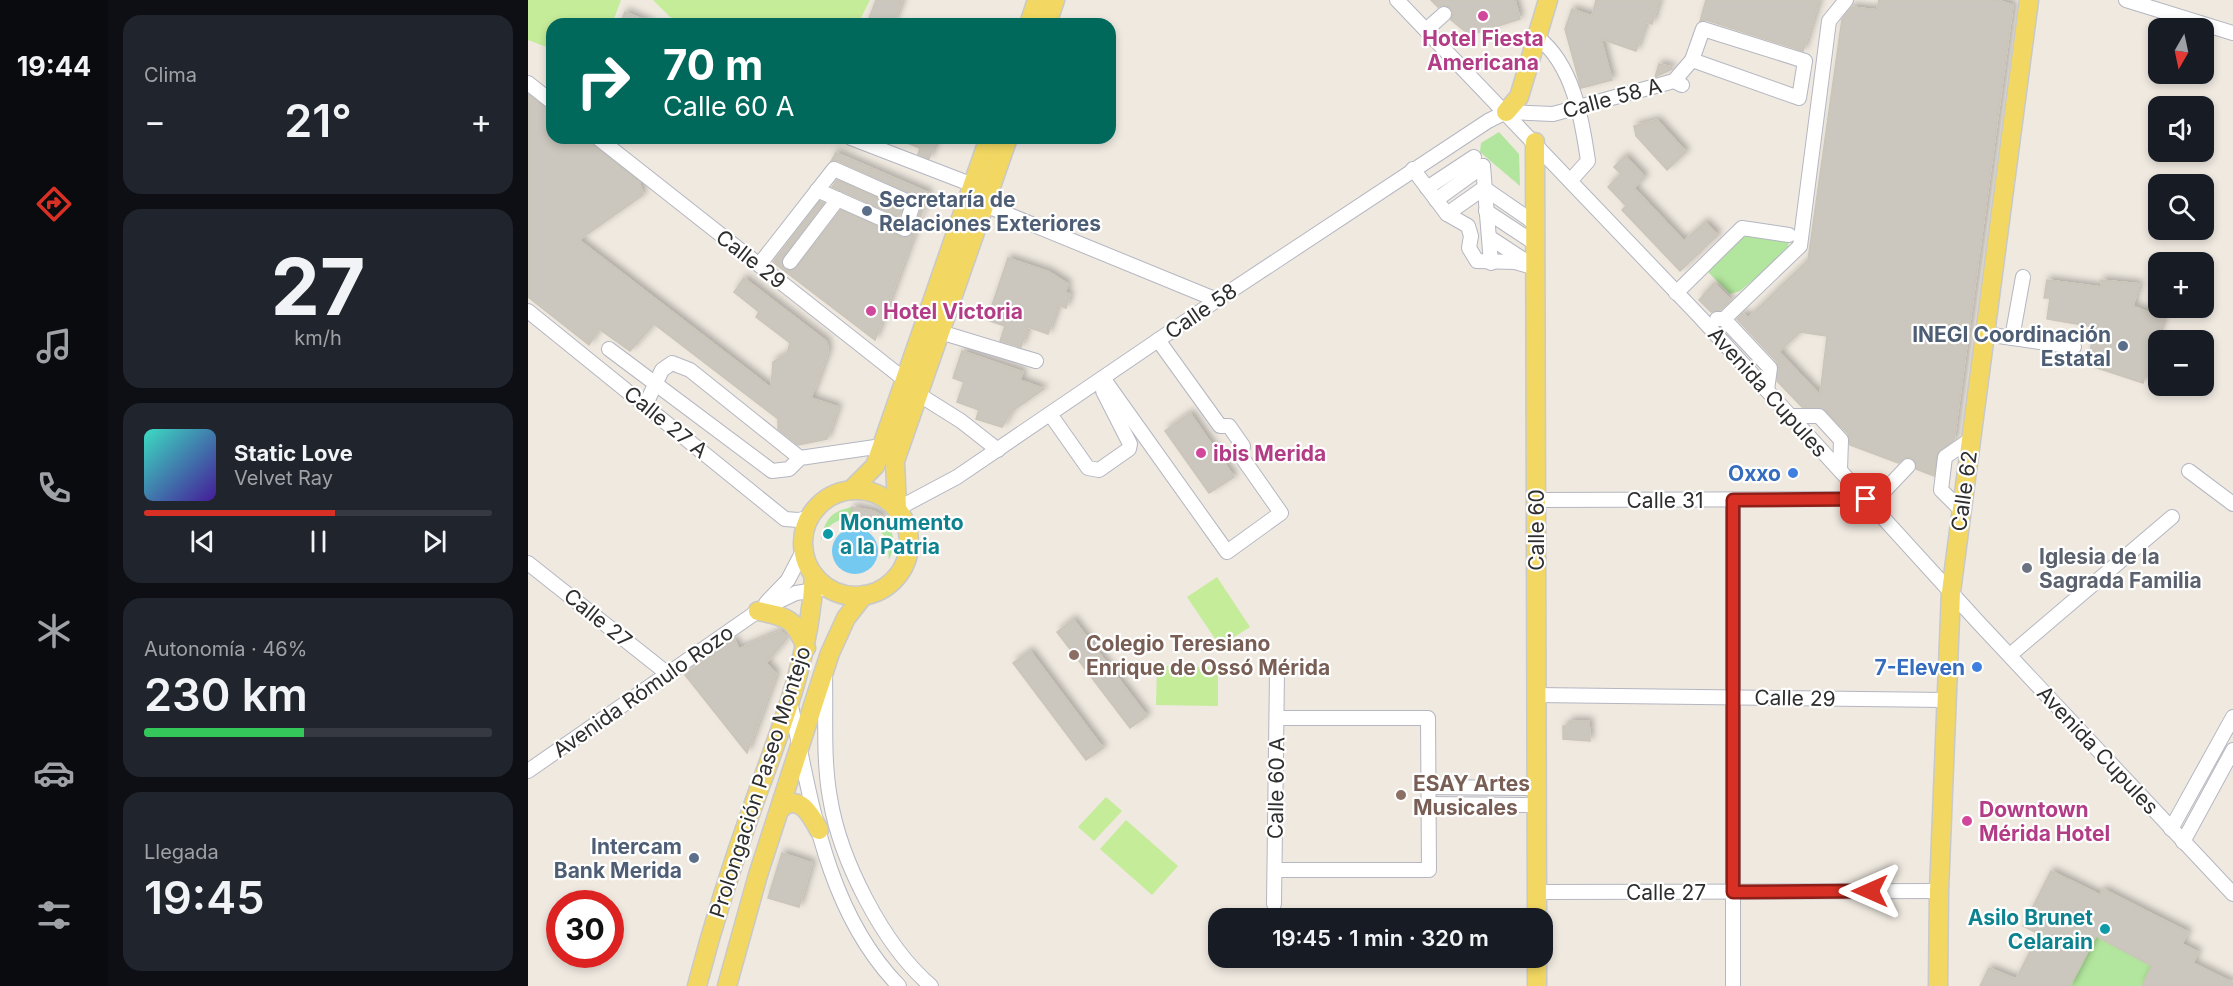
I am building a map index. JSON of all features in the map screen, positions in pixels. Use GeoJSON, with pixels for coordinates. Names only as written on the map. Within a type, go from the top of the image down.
{"type":"FeatureCollection","features":[{"type":"Feature","properties":{"kind":"main road"},"geometry":{"type":"LineString","coordinates":[[1031,18],[1037,0]]}},
{"type":"Feature","properties":{"kind":"main road"},"geometry":{"type":"LineString","coordinates":[[1049,18],[1055,0]]}},
{"type":"Feature","properties":{"kind":"main road"},"geometry":{"type":"LineString","coordinates":[[1506,112],[1519,97],[1548,0]]}},
{"type":"Feature","properties":{"kind":"main road","name":"Calle 62"},"geometry":{"type":"LineString","coordinates":[[1938,986],[1945,700],[1951,592],[2029,0]]}},
{"type":"Feature","properties":{"kind":"main road","name":"Calle 60"},"geometry":{"type":"LineString","coordinates":[[1535,142],[1537,908]]}},
{"type":"Feature","properties":{"kind":"main road"},"geometry":{"type":"LineString","coordinates":[[851,490],[875,466],[987,144]]}},
{"type":"Feature","properties":{"kind":"main road"},"geometry":{"type":"LineString","coordinates":[[897,509],[875,493],[851,490],[827,498],[809,518],[803,538],[803,550],[818,584],[841,594],[864,595],[886,587],[895,579],[907,559],[908,533],[897,509],[895,461],[1006,144]]}},
{"type":"Feature","properties":{"kind":"main road","name":"Prolongación Paseo Montejo"},"geometry":{"type":"LineString","coordinates":[[696,986],[732,866],[807,648],[818,584]]}},
{"type":"Feature","properties":{"kind":"main road","name":"Prolongación Paseo Montejo"},"geometry":{"type":"LineString","coordinates":[[727,986],[758,875],[825,668],[846,618],[864,595]]}},
{"type":"Feature","properties":{"kind":"main road"},"geometry":{"type":"LineString","coordinates":[[758,611],[791,620],[800,632],[807,648]]}},
{"type":"Feature","properties":{"kind":"main road"},"geometry":{"type":"LineString","coordinates":[[780,809],[790,802],[797,802],[806,808],[819,830]]}},
{"type":"Feature","properties":{"kind":"main road"},"geometry":{"type":"LineString","coordinates":[[1537,968],[1537,986]]}},
{"type":"Feature","properties":{"kind":"street","name":"Avenida Cupules"},"geometry":{"type":"LineString","coordinates":[[1397,0],[1410,6],[1426,30],[1701,318],[1951,592],[2233,894]]}},
{"type":"Feature","properties":{"kind":"street"},"geometry":{"type":"LineString","coordinates":[[1724,319],[1800,246],[1828,21],[1846,0]]}},
{"type":"Feature","properties":{"kind":"street"},"geometry":{"type":"LineString","coordinates":[[2126,0],[2233,33]]}},
{"type":"Feature","properties":{"kind":"street"},"geometry":{"type":"LineString","coordinates":[[1426,30],[1444,14]]}},
{"type":"Feature","properties":{"kind":"street"},"geometry":{"type":"LineString","coordinates":[[1703,29],[1805,61],[1799,98],[1746,79],[1692,60],[1703,29]]}},
{"type":"Feature","properties":{"kind":"street"},"geometry":{"type":"LineString","coordinates":[[1536,37],[1551,47],[1580,105],[1588,161],[1571,180]]}},
{"type":"Feature","properties":{"kind":"street","name":"Calle 58 A"},"geometry":{"type":"LineString","coordinates":[[1506,112],[1553,114],[1580,105],[1678,83],[1692,60]]}},
{"type":"Feature","properties":{"kind":"street"},"geometry":{"type":"LineString","coordinates":[[528,83],[546,97]]}},
{"type":"Feature","properties":{"kind":"street","name":"Calle 58"},"geometry":{"type":"LineString","coordinates":[[897,509],[957,477],[1461,136],[1506,112]]}},
{"type":"Feature","properties":{"kind":"street","name":"Calle 29"},"geometry":{"type":"LineString","coordinates":[[606,144],[905,380]]}},
{"type":"Feature","properties":{"kind":"street"},"geometry":{"type":"LineString","coordinates":[[867,144],[973,184]]}},
{"type":"Feature","properties":{"kind":"street"},"geometry":{"type":"LineString","coordinates":[[1427,188],[1474,157]]}},
{"type":"Feature","properties":{"kind":"street"},"geometry":{"type":"LineString","coordinates":[[1436,200],[1483,166],[1491,263]]}},
{"type":"Feature","properties":{"kind":"street"},"geometry":{"type":"LineString","coordinates":[[759,266],[817,190],[834,169],[914,204],[905,229],[817,190]]}},
{"type":"Feature","properties":{"kind":"street"},"geometry":{"type":"LineString","coordinates":[[1413,169],[1447,214],[1468,226],[1471,236],[1469,248],[1477,261],[1515,262],[1536,268]]}},
{"type":"Feature","properties":{"kind":"street"},"geometry":{"type":"LineString","coordinates":[[1484,188],[1536,224]]}},
{"type":"Feature","properties":{"kind":"street"},"geometry":{"type":"LineString","coordinates":[[1447,214],[1484,188]]}},
{"type":"Feature","properties":{"kind":"street"},"geometry":{"type":"LineString","coordinates":[[790,262],[838,199]]}},
{"type":"Feature","properties":{"kind":"street"},"geometry":{"type":"LineString","coordinates":[[985,205],[1217,300]]}},
{"type":"Feature","properties":{"kind":"street"},"geometry":{"type":"LineString","coordinates":[[1486,211],[1536,244]]}},
{"type":"Feature","properties":{"kind":"street"},"geometry":{"type":"LineString","coordinates":[[1676,293],[1742,228],[1790,235]]}},
{"type":"Feature","properties":{"kind":"street"},"geometry":{"type":"LineString","coordinates":[[1489,237],[1536,268]]}},
{"type":"Feature","properties":{"kind":"street"},"geometry":{"type":"LineString","coordinates":[[2012,338],[2023,277]]}},
{"type":"Feature","properties":{"kind":"street","name":"Calle 27 A"},"geometry":{"type":"LineString","coordinates":[[528,310],[785,519],[809,518]]}},
{"type":"Feature","properties":{"kind":"street"},"geometry":{"type":"LineString","coordinates":[[1701,318],[1724,319],[1770,368],[1767,390]]}},
{"type":"Feature","properties":{"kind":"street"},"geometry":{"type":"LineString","coordinates":[[940,332],[1036,361]]}},
{"type":"Feature","properties":{"kind":"street"},"geometry":{"type":"LineString","coordinates":[[1985,334],[2074,347]]}},
{"type":"Feature","properties":{"kind":"street"},"geometry":{"type":"LineString","coordinates":[[1100,380],[1227,552],[1281,513],[1241,456],[1244,446],[1230,426],[1220,426],[1158,340]]}},
{"type":"Feature","properties":{"kind":"street"},"geometry":{"type":"LineString","coordinates":[[609,350],[772,471],[789,469],[800,459],[882,446]]}},
{"type":"Feature","properties":{"kind":"street"},"geometry":{"type":"LineString","coordinates":[[645,406],[662,370],[672,363],[690,370],[800,459]]}},
{"type":"Feature","properties":{"kind":"street"},"geometry":{"type":"LineString","coordinates":[[1050,414],[1088,468],[1099,470],[1129,449],[1130,440],[1100,380]]}},
{"type":"Feature","properties":{"kind":"street"},"geometry":{"type":"LineString","coordinates":[[918,394],[961,421],[998,450]]}},
{"type":"Feature","properties":{"kind":"street"},"geometry":{"type":"LineString","coordinates":[[1790,416],[1819,416],[1841,440],[1839,470]]}},
{"type":"Feature","properties":{"kind":"street"},"geometry":{"type":"LineString","coordinates":[[1869,502],[1908,466]]}},
{"type":"Feature","properties":{"kind":"street"},"geometry":{"type":"LineString","coordinates":[[2189,471],[2233,504]]}},
{"type":"Feature","properties":{"kind":"street","name":"Calle 31"},"geometry":{"type":"LineString","coordinates":[[1536,500],[1869,502]]}},
{"type":"Feature","properties":{"kind":"street"},"geometry":{"type":"LineString","coordinates":[[1733,500],[1734,986]]}},
{"type":"Feature","properties":{"kind":"street"},"geometry":{"type":"LineString","coordinates":[[2010,655],[2172,517]]}},
{"type":"Feature","properties":{"kind":"street","name":"Avenida Rómulo Rozo"},"geometry":{"type":"LineString","coordinates":[[758,611],[788,580],[803,550]]}},
{"type":"Feature","properties":{"kind":"street","name":"Calle 27"},"geometry":{"type":"LineString","coordinates":[[528,563],[668,674]]}},
{"type":"Feature","properties":{"kind":"street","name":"Avenida Rómulo Rozo"},"geometry":{"type":"LineString","coordinates":[[528,771],[758,611],[818,584]]}},
{"type":"Feature","properties":{"kind":"street"},"geometry":{"type":"LineString","coordinates":[[825,668],[830,798],[847,856],[875,918],[919,976],[931,986]]}},
{"type":"Feature","properties":{"kind":"street","name":"Calle 60 A"},"geometry":{"type":"LineString","coordinates":[[1274,904],[1277,673]]}},
{"type":"Feature","properties":{"kind":"street","name":"Calle 29"},"geometry":{"type":"LineString","coordinates":[[1536,695],[1945,700]]}},
{"type":"Feature","properties":{"kind":"street"},"geometry":{"type":"LineString","coordinates":[[790,701],[827,860],[850,919],[898,986]]}},
{"type":"Feature","properties":{"kind":"street"},"geometry":{"type":"LineString","coordinates":[[2171,829],[2233,717]]}},
{"type":"Feature","properties":{"kind":"street"},"geometry":{"type":"LineString","coordinates":[[1275,870],[1428,870],[1428,718],[1277,718]]}},
{"type":"Feature","properties":{"kind":"street"},"geometry":{"type":"LineString","coordinates":[[2183,842],[2233,750]]}},
{"type":"Feature","properties":{"kind":"street"},"geometry":{"type":"LineString","coordinates":[[1428,788],[1537,796]]}},
{"type":"Feature","properties":{"kind":"street"},"geometry":{"type":"LineString","coordinates":[[1428,804],[1537,796]]}},
{"type":"Feature","properties":{"kind":"street","name":"Calle 27"},"geometry":{"type":"LineString","coordinates":[[1536,892],[1939,891]]}},
{"type":"Feature","properties":{"kind":"green space"},"geometry":{"type":"Polygon","coordinates":[[[528,0],[621,0],[614,18],[546,18],[546,47],[528,40],[528,0]]]}},
{"type":"Feature","properties":{"kind":"green space"},"geometry":{"type":"Polygon","coordinates":[[[653,0],[870,0],[861,18],[670,17],[653,0]]]}},
{"type":"Feature","properties":{"kind":"green space"},"geometry":{"type":"Polygon","coordinates":[[[1499,132],[1519,154],[1520,186],[1480,152],[1481,143],[1499,132]]]}},
{"type":"Feature","properties":{"kind":"green space"},"geometry":{"type":"Polygon","coordinates":[[[1742,228],[1789,235],[1788,251],[1740,291],[1730,294],[1702,266],[1742,228]]]}},
{"type":"Feature","properties":{"kind":"green space"},"geometry":{"type":"Polygon","coordinates":[[[852,507],[852,518],[835,522],[821,538],[828,519],[837,512],[852,507]]]}},
{"type":"Feature","properties":{"kind":"green space"},"geometry":{"type":"Polygon","coordinates":[[[883,518],[893,538],[889,560],[887,540],[876,525],[883,518]]]}},
{"type":"Feature","properties":{"kind":"green space"},"geometry":{"type":"Polygon","coordinates":[[[1217,577],[1250,627],[1220,646],[1187,597],[1217,577]]]}},
{"type":"Feature","properties":{"kind":"green space"},"geometry":{"type":"Polygon","coordinates":[[[1157,666],[1218,667],[1218,706],[1156,705],[1157,666]]]}},
{"type":"Feature","properties":{"kind":"green space"},"geometry":{"type":"Polygon","coordinates":[[[1106,797],[1122,811],[1094,841],[1078,827],[1106,797]]]}},
{"type":"Feature","properties":{"kind":"green space"},"geometry":{"type":"Polygon","coordinates":[[[1126,820],[1178,866],[1152,895],[1100,849],[1126,820]]]}},
{"type":"Feature","properties":{"kind":"green space"},"geometry":{"type":"Polygon","coordinates":[[[2096,936],[2152,966],[2142,986],[2070,986],[2096,936]]]}},
{"type":"Feature","properties":{"kind":"water"},"geometry":{"type":"Polygon","coordinates":[[[855,528],[871,535],[878,551],[871,567],[855,574],[839,567],[832,551],[839,535],[855,528]]]}},
{"type":"Feature","properties":{"kind":"building"},"geometry":{"type":"Polygon","coordinates":[[[876,0],[902,0],[895,18],[869,18],[876,0]]]}},
{"type":"Feature","properties":{"kind":"building","name":"Hotel Fiesta Americana"},"geometry":{"type":"Polygon","coordinates":[[[1431,0],[1515,0],[1520,19],[1476,33],[1475,30],[1467,33],[1451,20],[1453,13],[1450,8],[1443,5],[1438,7],[1431,0]]]}},
{"type":"Feature","properties":{"kind":"building"},"geometry":{"type":"Polygon","coordinates":[[[1596,0],[1659,0],[1652,24],[1646,22],[1636,51],[1601,39],[1612,80],[1581,88],[1565,29],[1572,9],[1592,16],[1596,0]]]}},
{"type":"Feature","properties":{"kind":"building"},"geometry":{"type":"Polygon","coordinates":[[[1706,0],[1819,0],[1803,51],[1706,20],[1700,21],[1706,0]]]}},
{"type":"Feature","properties":{"kind":"building"},"geometry":{"type":"Polygon","coordinates":[[[1879,0],[1997,0],[2013,5],[1954,440],[1937,453],[1934,476],[1916,469],[1916,463],[1911,457],[1898,463],[1850,445],[1848,434],[1825,410],[1802,407],[1777,381],[1777,362],[1737,319],[1743,313],[1748,318],[1808,260],[1842,19],[1852,7],[1877,10],[1879,0]],[[1800,332],[1779,352],[1820,395],[1827,336],[1800,332]]]}},
{"type":"Feature","properties":{"kind":"building"},"geometry":{"type":"Polygon","coordinates":[[[625,12],[639,18],[622,18],[625,12]]]}},
{"type":"Feature","properties":{"kind":"building"},"geometry":{"type":"Polygon","coordinates":[[[1659,64],[1672,67],[1672,69],[1655,77],[1659,64]]]}},
{"type":"Feature","properties":{"kind":"building"},"geometry":{"type":"Polygon","coordinates":[[[528,94],[546,108],[546,144],[592,144],[639,181],[643,195],[579,240],[771,388],[773,362],[787,354],[790,343],[756,317],[759,312],[734,292],[744,278],[827,342],[828,352],[811,398],[838,407],[827,439],[798,445],[778,429],[778,419],[654,324],[630,351],[599,329],[589,345],[528,297],[528,94]]]}},
{"type":"Feature","properties":{"kind":"building"},"geometry":{"type":"Polygon","coordinates":[[[1657,120],[1686,152],[1667,170],[1636,136],[1634,126],[1657,120]]]}},
{"type":"Feature","properties":{"kind":"building"},"geometry":{"type":"Polygon","coordinates":[[[910,144],[935,144],[929,159],[918,154],[920,148],[910,144]]]}},
{"type":"Feature","properties":{"kind":"building"},"geometry":{"type":"Polygon","coordinates":[[[836,153],[929,193],[875,340],[773,262],[820,201],[824,203],[783,257],[782,265],[785,269],[793,270],[797,267],[841,210],[901,237],[907,238],[913,232],[922,206],[920,198],[838,161],[831,161],[836,153]]]}},
{"type":"Feature","properties":{"kind":"building"},"geometry":{"type":"Polygon","coordinates":[[[1625,156],[1645,177],[1634,188],[1684,241],[1705,222],[1718,235],[1680,271],[1622,210],[1626,206],[1608,187],[1621,174],[1614,167],[1625,156]]]}},
{"type":"Feature","properties":{"kind":"building"},"geometry":{"type":"Polygon","coordinates":[[[837,180],[902,209],[899,217],[832,187],[837,180]]]}},
{"type":"Feature","properties":{"kind":"building"},"geometry":{"type":"Polygon","coordinates":[[[1008,258],[1049,272],[1068,284],[1065,293],[1070,294],[1066,308],[1058,305],[1048,334],[1028,327],[1021,347],[1000,341],[1005,326],[987,320],[1008,258]]]}},
{"type":"Feature","properties":{"kind":"building","name":"INEGI Coordinación Estatal"},"geometry":{"type":"Polygon","coordinates":[[[2047,280],[2101,287],[2101,280],[2139,284],[2133,306],[2148,312],[2148,318],[2163,319],[2160,330],[2148,330],[2148,367],[2143,383],[2088,365],[2094,327],[2047,319],[2050,298],[2044,298],[2047,280]]]}},
{"type":"Feature","properties":{"kind":"building"},"geometry":{"type":"Polygon","coordinates":[[[1714,283],[1731,300],[1720,310],[1711,312],[1699,300],[1714,283]]]}},
{"type":"Feature","properties":{"kind":"building"},"geometry":{"type":"Polygon","coordinates":[[[962,351],[1023,372],[1020,380],[1044,389],[1011,412],[1002,427],[976,419],[979,410],[957,402],[964,382],[953,378],[962,351]]]}},
{"type":"Feature","properties":{"kind":"building"},"geometry":{"type":"Polygon","coordinates":[[[1190,413],[1234,477],[1209,493],[1165,431],[1190,413]]]}},
{"type":"Feature","properties":{"kind":"building"},"geometry":{"type":"Polygon","coordinates":[[[852,507],[873,511],[884,517],[872,529],[852,522],[852,507]]]}},
{"type":"Feature","properties":{"kind":"building"},"geometry":{"type":"Polygon","coordinates":[[[1073,619],[1147,716],[1130,728],[1057,632],[1073,619]]]}},
{"type":"Feature","properties":{"kind":"building"},"geometry":{"type":"Polygon","coordinates":[[[781,631],[788,637],[766,663],[776,674],[747,753],[685,675],[734,639],[739,649],[781,631]]]}},
{"type":"Feature","properties":{"kind":"building"},"geometry":{"type":"Polygon","coordinates":[[[1030,651],[1103,748],[1086,760],[1013,663],[1030,651]]]}},
{"type":"Feature","properties":{"kind":"building"},"geometry":{"type":"Polygon","coordinates":[[[1569,721],[1589,721],[1590,741],[1563,739],[1563,726],[1569,726],[1569,721]]]}},
{"type":"Feature","properties":{"kind":"building"},"geometry":{"type":"Polygon","coordinates":[[[782,853],[812,863],[799,907],[768,898],[782,853]]]}},
{"type":"Feature","properties":{"kind":"building","name":"Asilo Brunet Celarain"},"geometry":{"type":"Polygon","coordinates":[[[2051,871],[2100,895],[2103,889],[2188,932],[2182,944],[2198,952],[2193,963],[2233,983],[2233,986],[2142,986],[2152,966],[2096,936],[2070,986],[1980,986],[1989,968],[2016,979],[2039,934],[2023,926],[2051,871]]]}},
{"type":"Feature","properties":{"kind":"place","name":"Hotel Fiesta Americana"},"geometry":{"type":"Point","coordinates":[1483,16]}},
{"type":"Feature","properties":{"kind":"place","name":"Secretaría de Relaciones Exteriores"},"geometry":{"type":"Point","coordinates":[867,211]}},
{"type":"Feature","properties":{"kind":"place","name":"Hotel Victoria"},"geometry":{"type":"Point","coordinates":[871,311]}},
{"type":"Feature","properties":{"kind":"place","name":"INEGI Coordinación Estatal"},"geometry":{"type":"Point","coordinates":[2123,346]}},
{"type":"Feature","properties":{"kind":"place","name":"ibis Merida"},"geometry":{"type":"Point","coordinates":[1201,453]}},
{"type":"Feature","properties":{"kind":"place","name":"Oxxo"},"geometry":{"type":"Point","coordinates":[1793,473]}},
{"type":"Feature","properties":{"kind":"place","name":"Monumento a la Patria"},"geometry":{"type":"Point","coordinates":[828,534]}},
{"type":"Feature","properties":{"kind":"place","name":"Iglesia de la Sagrada Familia"},"geometry":{"type":"Point","coordinates":[2027,568]}},
{"type":"Feature","properties":{"kind":"place","name":"Colegio Teresiano Enrique de Ossó Mérida"},"geometry":{"type":"Point","coordinates":[1074,655]}},
{"type":"Feature","properties":{"kind":"place","name":"7-Eleven"},"geometry":{"type":"Point","coordinates":[1977,667]}},
{"type":"Feature","properties":{"kind":"place","name":"ESAY Artes Musicales"},"geometry":{"type":"Point","coordinates":[1401,795]}},
{"type":"Feature","properties":{"kind":"place","name":"Downtown Mérida Hotel"},"geometry":{"type":"Point","coordinates":[1967,821]}},
{"type":"Feature","properties":{"kind":"place","name":"Intercam Bank Merida"},"geometry":{"type":"Point","coordinates":[694,858]}},
{"type":"Feature","properties":{"kind":"place","name":"Asilo Brunet Celarain"},"geometry":{"type":"Point","coordinates":[2105,929]}},
{"type":"Feature","properties":{"kind":"route"},"geometry":{"type":"LineString","coordinates":[[1866,499],[1733,500],[1733,892],[1870,891]]}}]}
